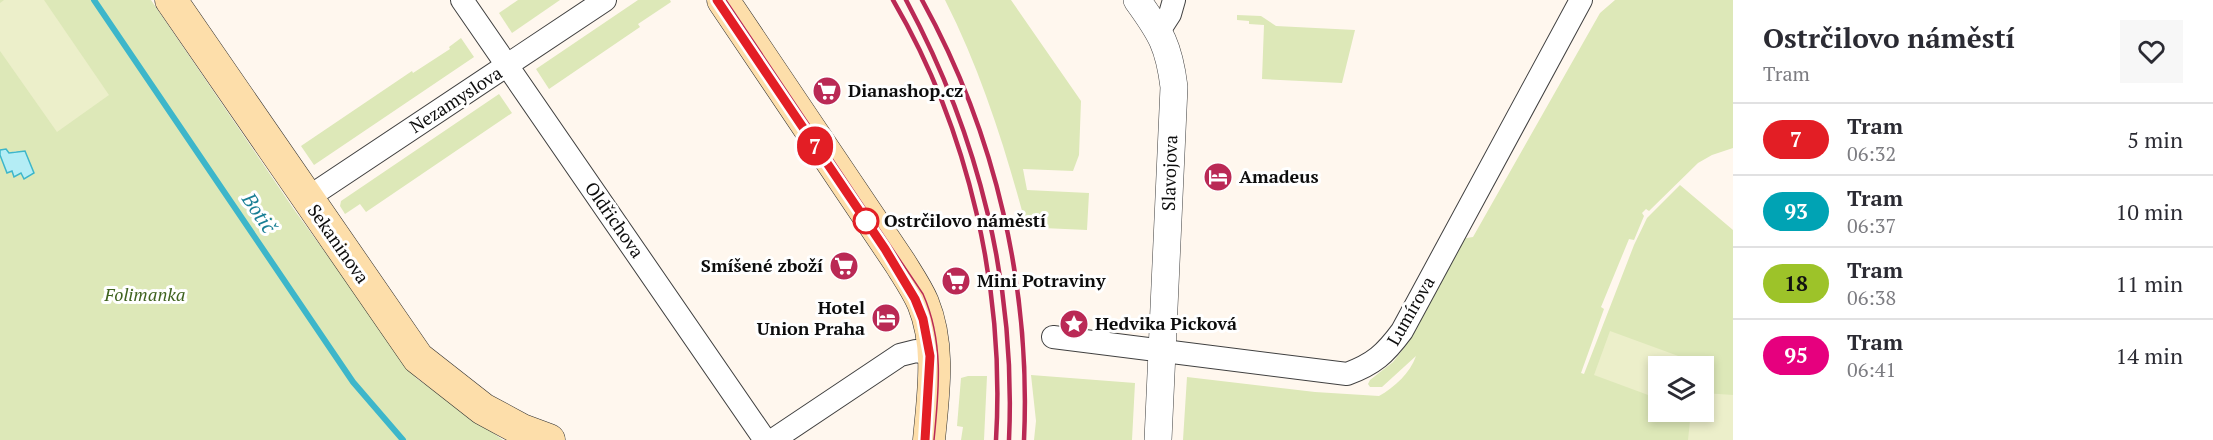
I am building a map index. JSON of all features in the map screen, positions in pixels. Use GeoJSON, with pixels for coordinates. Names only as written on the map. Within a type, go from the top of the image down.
{"type":"FeatureCollection","features":[{"type":"Feature","properties":{"kind":"main road","name":"Sekaninova"},"geometry":{"type":"LineString","coordinates":[[171,0],[306,199],[418,358],[483,409],[522,430],[549,440]]}},
{"type":"Feature","properties":{"kind":"main road"},"geometry":{"type":"LineString","coordinates":[[723,0],[915,287],[926,312],[935,355],[929,440]]}},
{"type":"Feature","properties":{"kind":"street","name":"Oldřichova"},"geometry":{"type":"LineString","coordinates":[[462,0],[765,440]]}},
{"type":"Feature","properties":{"kind":"street","name":"Nezamyslova"},"geometry":{"type":"LineString","coordinates":[[306,199],[605,0]]}},
{"type":"Feature","properties":{"kind":"street","name":"Slavojova"},"geometry":{"type":"LineString","coordinates":[[1137,0],[1160,31],[1171,60],[1174,87],[1158,440]]}},
{"type":"Feature","properties":{"kind":"street"},"geometry":{"type":"LineString","coordinates":[[1160,31],[1170,14],[1174,0]]}},
{"type":"Feature","properties":{"kind":"street","name":"Lumírova"},"geometry":{"type":"LineString","coordinates":[[1053,337],[1347,374],[1368,366],[1387,351],[1402,331],[1581,0]]}},
{"type":"Feature","properties":{"kind":"street"},"geometry":{"type":"LineString","coordinates":[[773,440],[900,355],[916,351],[935,355]]}},
{"type":"Feature","properties":{"kind":"green space","name":"Folimanka"},"geometry":{"type":"Polygon","coordinates":[[[0,0],[151,0],[293,208],[416,378],[503,440],[0,440],[0,155],[7,173],[12,171],[21,173],[24,179],[18,153],[16,151],[9,153],[6,149],[0,150],[0,0]]]}},
{"type":"Feature","properties":{"kind":"green space"},"geometry":{"type":"Polygon","coordinates":[[[4,0],[44,0],[109,95],[57,132],[0,51],[0,3],[4,0]]]}},
{"type":"Feature","properties":{"kind":"green space"},"geometry":{"type":"Polygon","coordinates":[[[518,0],[560,0],[512,33],[499,13],[518,0]]]}},
{"type":"Feature","properties":{"kind":"green space"},"geometry":{"type":"Polygon","coordinates":[[[638,0],[670,0],[671,2],[638,24],[640,27],[549,89],[536,69],[638,0]]]}},
{"type":"Feature","properties":{"kind":"green space"},"geometry":{"type":"Polygon","coordinates":[[[945,0],[1011,0],[1081,101],[1079,155],[1073,171],[1023,169],[1027,190],[1089,193],[1087,230],[1043,228],[1024,218],[990,107],[958,26],[945,0]]]}},
{"type":"Feature","properties":{"kind":"green space"},"geometry":{"type":"Polygon","coordinates":[[[1615,0],[1733,0],[1733,148],[1712,155],[1698,163],[1649,211],[1646,209],[1642,213],[1644,216],[1634,240],[1629,239],[1601,307],[1604,309],[1581,373],[1584,374],[1634,245],[1647,218],[1680,185],[1733,230],[1733,440],[1183,440],[1187,377],[1315,392],[1379,396],[1391,388],[1410,368],[1416,356],[1382,387],[1370,387],[1368,384],[1393,362],[1404,348],[1459,250],[1460,239],[1473,237],[1600,13],[1615,0]]]}},
{"type":"Feature","properties":{"kind":"green space"},"geometry":{"type":"Polygon","coordinates":[[[1237,15],[1261,16],[1276,26],[1355,30],[1342,83],[1262,79],[1264,25],[1237,20],[1237,15]]]}},
{"type":"Feature","properties":{"kind":"green space"},"geometry":{"type":"Polygon","coordinates":[[[461,38],[474,57],[314,165],[301,146],[412,71],[413,73],[450,49],[449,47],[461,38]]]}},
{"type":"Feature","properties":{"kind":"green space"},"geometry":{"type":"Polygon","coordinates":[[[499,94],[512,113],[366,212],[360,204],[345,214],[340,206],[341,201],[499,94]]]}},
{"type":"Feature","properties":{"kind":"green space"},"geometry":{"type":"Polygon","coordinates":[[[1610,331],[1678,356],[1648,356],[1648,395],[1594,375],[1610,331]]]}},
{"type":"Feature","properties":{"kind":"green space"},"geometry":{"type":"Polygon","coordinates":[[[1031,375],[1135,383],[1132,440],[1034,440],[1036,421],[1031,375]]]}},
{"type":"Feature","properties":{"kind":"green space"},"geometry":{"type":"Polygon","coordinates":[[[987,376],[984,440],[961,440],[963,427],[957,426],[961,378],[987,376]]]}},
{"type":"Feature","properties":{"kind":"green space"},"geometry":{"type":"Polygon","coordinates":[[[1714,394],[1733,395],[1733,440],[1688,440],[1690,422],[1714,422],[1714,394]]]}},
{"type":"Feature","properties":{"kind":"water"},"geometry":{"type":"Polygon","coordinates":[[[6,149],[9,153],[25,151],[34,173],[24,179],[21,173],[14,177],[12,171],[7,173],[0,155],[0,150],[6,149]]]}},
{"type":"Feature","properties":{"kind":"waterway","name":"Botič"},"geometry":{"type":"LineString","coordinates":[[94,0],[353,382],[403,440]]}},
{"type":"Feature","properties":{"kind":"tram line","name":"7"},"geometry":{"type":"LineString","coordinates":[[717,0],[910,287],[923,319],[930,356],[925,440]]}},
{"type":"Feature","properties":{"kind":"tram line"},"geometry":{"type":"LineString","coordinates":[[726,0],[923,294],[930,312],[937,348],[938,384],[934,440]]}},
{"type":"Feature","properties":{"kind":"tram line"},"geometry":{"type":"LineString","coordinates":[[906,281],[916,300],[926,339],[928,399],[924,440]]}},
{"type":"Feature","properties":{"kind":"railway"},"geometry":{"type":"LineString","coordinates":[[893,0],[920,50],[942,102],[961,157],[976,212],[987,269],[994,326],[997,383],[996,440]]}},
{"type":"Feature","properties":{"kind":"railway"},"geometry":{"type":"LineString","coordinates":[[906,0],[932,52],[954,104],[973,158],[988,213],[999,269],[1006,325],[1010,382],[1009,440]]}},
{"type":"Feature","properties":{"kind":"railway"},"geometry":{"type":"LineString","coordinates":[[922,0],[948,51],[970,104],[989,158],[1003,213],[1014,269],[1021,326],[1025,383],[1024,440]]}},
{"type":"Feature","properties":{"kind":"place","name":"Dianashop.cz"},"geometry":{"type":"Point","coordinates":[827,91]}},
{"type":"Feature","properties":{"kind":"place","name":"Amadeus"},"geometry":{"type":"Point","coordinates":[1218,177]}},
{"type":"Feature","properties":{"kind":"place","name":"Ostrčilovo náměstí"},"geometry":{"type":"Point","coordinates":[866,221]}},
{"type":"Feature","properties":{"kind":"place","name":"Smíšené zboží"},"geometry":{"type":"Point","coordinates":[844,266]}},
{"type":"Feature","properties":{"kind":"place","name":"Mini Potraviny"},"geometry":{"type":"Point","coordinates":[956,281]}},
{"type":"Feature","properties":{"kind":"place","name":"Hotel Union Praha"},"geometry":{"type":"Point","coordinates":[886,318]}},
{"type":"Feature","properties":{"kind":"place","name":"Hedvika Picková"},"geometry":{"type":"Point","coordinates":[1074,324]}}]}
